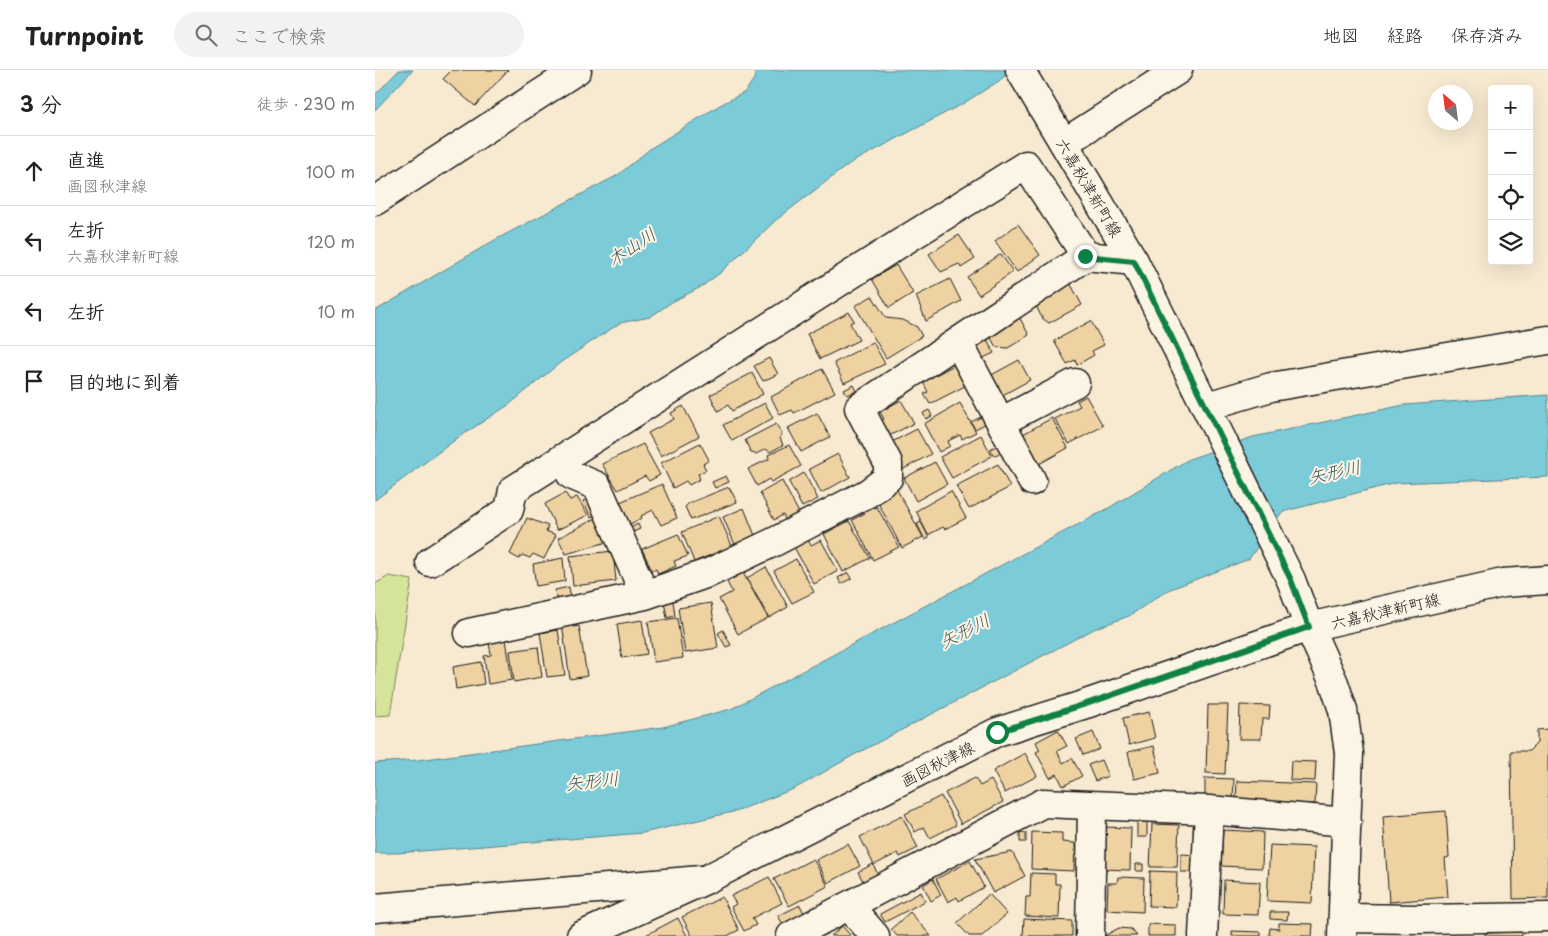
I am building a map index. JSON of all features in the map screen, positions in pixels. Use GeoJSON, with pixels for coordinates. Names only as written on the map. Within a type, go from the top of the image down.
{"type":"FeatureCollection","features":[{"type":"Feature","properties":{"kind":"street"},"geometry":{"type":"LineString","coordinates":[[375,201],[577,70]]}},
{"type":"Feature","properties":{"kind":"street","name":"六嘉秋津新町線"},"geometry":{"type":"LineString","coordinates":[[1021,70],[1134,261],[1291,580],[1309,627],[1503,583],[1548,580]]}},
{"type":"Feature","properties":{"kind":"street"},"geometry":{"type":"LineString","coordinates":[[1064,143],[1179,70]]}},
{"type":"Feature","properties":{"kind":"street"},"geometry":{"type":"LineString","coordinates":[[430,562],[509,510],[513,490],[1026,165],[1085,256]]}},
{"type":"Feature","properties":{"kind":"street"},"geometry":{"type":"LineString","coordinates":[[469,633],[645,595],[711,572],[768,545],[868,493],[888,478],[888,463],[859,408],[1085,256],[1134,261]]}},
{"type":"Feature","properties":{"kind":"street"},"geometry":{"type":"LineString","coordinates":[[1207,406],[1271,387],[1548,340]]}},
{"type":"Feature","properties":{"kind":"street"},"geometry":{"type":"LineString","coordinates":[[958,342],[1032,481]]}},
{"type":"Feature","properties":{"kind":"street"},"geometry":{"type":"LineString","coordinates":[[1001,422],[1075,383]]}},
{"type":"Feature","properties":{"kind":"street"},"geometry":{"type":"LineString","coordinates":[[562,459],[571,475],[597,486],[645,595]]}},
{"type":"Feature","properties":{"kind":"street"},"geometry":{"type":"LineString","coordinates":[[1309,627],[1334,683],[1343,710],[1349,754],[1342,927],[1419,928],[1546,923]]}},
{"type":"Feature","properties":{"kind":"street","name":"画図秋津線"},"geometry":{"type":"LineString","coordinates":[[581,936],[705,880],[997,732],[1086,704],[1309,627]]}},
{"type":"Feature","properties":{"kind":"street"},"geometry":{"type":"LineString","coordinates":[[791,936],[1043,803],[1209,810],[1347,822]]}},
{"type":"Feature","properties":{"kind":"street"},"geometry":{"type":"LineString","coordinates":[[1090,936],[1092,806]]}},
{"type":"Feature","properties":{"kind":"street"},"geometry":{"type":"LineString","coordinates":[[1203,936],[1209,810]]}},
{"type":"Feature","properties":{"kind":"street"},"geometry":{"type":"LineString","coordinates":[[375,908],[705,880]]}},
{"type":"Feature","properties":{"kind":"street"},"geometry":{"type":"LineString","coordinates":[[849,906],[875,936]]}},
{"type":"Feature","properties":{"kind":"green space"},"geometry":{"type":"Polygon","coordinates":[[[389,576],[412,580],[390,715],[375,716],[375,584],[389,576]]]}},
{"type":"Feature","properties":{"kind":"water"},"geometry":{"type":"Polygon","coordinates":[[[399,70],[413,70],[375,110],[375,95],[399,70]]]}},
{"type":"Feature","properties":{"kind":"water","name":"木山川"},"geometry":{"type":"Polygon","coordinates":[[[756,70],[1012,70],[999,81],[964,103],[849,164],[776,220],[720,273],[701,287],[672,302],[650,317],[620,323],[561,362],[510,404],[459,437],[375,500],[375,311],[493,241],[618,175],[651,148],[720,105],[745,92],[754,79],[756,70]]]}},
{"type":"Feature","properties":{"kind":"water","name":"矢形川"},"geometry":{"type":"Polygon","coordinates":[[[1548,395],[1548,477],[1396,483],[1282,512],[1249,559],[1168,590],[1129,616],[1094,629],[852,756],[796,788],[737,811],[643,833],[397,853],[375,853],[375,763],[418,760],[663,727],[731,709],[1107,509],[1189,459],[1253,437],[1404,405],[1548,395]]]}},
{"type":"Feature","properties":{"kind":"building"},"geometry":{"type":"Polygon","coordinates":[[[452,70],[508,70],[475,106],[443,79],[452,70]]]}},
{"type":"Feature","properties":{"kind":"building"},"geometry":{"type":"Polygon","coordinates":[[[1018,224],[1040,255],[1017,272],[995,241],[1018,224]]]}},
{"type":"Feature","properties":{"kind":"building"},"geometry":{"type":"Polygon","coordinates":[[[959,235],[975,259],[961,268],[959,264],[941,272],[929,254],[959,235]]]}},
{"type":"Feature","properties":{"kind":"building"},"geometry":{"type":"Polygon","coordinates":[[[1001,254],[1013,272],[979,295],[967,277],[1001,254]]]}},
{"type":"Feature","properties":{"kind":"building"},"geometry":{"type":"Polygon","coordinates":[[[896,265],[913,293],[889,308],[872,279],[896,265]]]}},
{"type":"Feature","properties":{"kind":"building"},"geometry":{"type":"Polygon","coordinates":[[[950,279],[961,301],[926,321],[916,296],[950,279]]]}},
{"type":"Feature","properties":{"kind":"building"},"geometry":{"type":"Polygon","coordinates":[[[1068,279],[1082,305],[1049,323],[1042,318],[1032,298],[1068,279]]]}},
{"type":"Feature","properties":{"kind":"building"},"geometry":{"type":"Polygon","coordinates":[[[872,296],[886,318],[903,320],[917,327],[922,336],[886,358],[855,306],[872,296]]]}},
{"type":"Feature","properties":{"kind":"building"},"geometry":{"type":"Polygon","coordinates":[[[849,312],[854,321],[850,323],[859,340],[820,359],[807,334],[849,312]]]}},
{"type":"Feature","properties":{"kind":"building"},"geometry":{"type":"Polygon","coordinates":[[[1017,313],[1029,335],[1008,348],[996,347],[987,331],[1017,313]]]}},
{"type":"Feature","properties":{"kind":"building"},"geometry":{"type":"Polygon","coordinates":[[[1091,321],[1104,345],[1092,351],[1094,355],[1077,365],[1075,360],[1067,364],[1054,341],[1091,321]]]}},
{"type":"Feature","properties":{"kind":"building"},"geometry":{"type":"Polygon","coordinates":[[[986,337],[994,353],[977,361],[969,346],[986,337]]]}},
{"type":"Feature","properties":{"kind":"building"},"geometry":{"type":"Polygon","coordinates":[[[873,342],[885,364],[844,383],[834,363],[873,342]]]}},
{"type":"Feature","properties":{"kind":"building"},"geometry":{"type":"Polygon","coordinates":[[[769,358],[778,374],[763,381],[754,366],[769,358]]]}},
{"type":"Feature","properties":{"kind":"building"},"geometry":{"type":"Polygon","coordinates":[[[1019,360],[1030,380],[997,398],[986,378],[1019,360]]]}},
{"type":"Feature","properties":{"kind":"building"},"geometry":{"type":"Polygon","coordinates":[[[954,365],[965,386],[930,404],[924,394],[928,392],[923,382],[954,365]]]}},
{"type":"Feature","properties":{"kind":"building"},"geometry":{"type":"Polygon","coordinates":[[[822,369],[835,392],[794,413],[792,410],[780,415],[771,397],[822,369]]]}},
{"type":"Feature","properties":{"kind":"building"},"geometry":{"type":"Polygon","coordinates":[[[752,373],[763,394],[732,411],[728,405],[718,411],[710,395],[752,373]]]}},
{"type":"Feature","properties":{"kind":"building"},"geometry":{"type":"Polygon","coordinates":[[[854,385],[857,391],[847,395],[844,390],[854,385]]]}},
{"type":"Feature","properties":{"kind":"building"},"geometry":{"type":"Polygon","coordinates":[[[1086,396],[1103,426],[1069,444],[1055,419],[1080,406],[1077,401],[1086,396]]]}},
{"type":"Feature","properties":{"kind":"building"},"geometry":{"type":"Polygon","coordinates":[[[901,400],[914,423],[887,437],[879,422],[884,419],[880,412],[901,400]]]}},
{"type":"Feature","properties":{"kind":"building"},"geometry":{"type":"Polygon","coordinates":[[[765,403],[773,418],[732,441],[723,425],[765,403]]]}},
{"type":"Feature","properties":{"kind":"building"},"geometry":{"type":"Polygon","coordinates":[[[960,403],[976,432],[962,439],[960,435],[948,441],[950,446],[939,452],[924,424],[960,403]]]}},
{"type":"Feature","properties":{"kind":"building"},"geometry":{"type":"Polygon","coordinates":[[[683,406],[699,436],[661,456],[648,433],[674,419],[671,413],[683,406]]]}},
{"type":"Feature","properties":{"kind":"building"},"geometry":{"type":"Polygon","coordinates":[[[929,410],[932,416],[926,419],[923,413],[929,410]]]}},
{"type":"Feature","properties":{"kind":"building"},"geometry":{"type":"Polygon","coordinates":[[[817,413],[830,437],[801,452],[788,428],[817,413]]]}},
{"type":"Feature","properties":{"kind":"building"},"geometry":{"type":"Polygon","coordinates":[[[987,414],[991,421],[975,429],[971,422],[987,414]]]}},
{"type":"Feature","properties":{"kind":"building"},"geometry":{"type":"Polygon","coordinates":[[[1052,418],[1068,448],[1039,464],[1023,434],[1052,418]]]}},
{"type":"Feature","properties":{"kind":"building"},"geometry":{"type":"Polygon","coordinates":[[[776,424],[782,434],[780,438],[783,445],[770,452],[766,449],[756,454],[751,453],[745,440],[776,424]]]}},
{"type":"Feature","properties":{"kind":"building"},"geometry":{"type":"Polygon","coordinates":[[[917,429],[931,454],[902,470],[888,444],[917,429]]]}},
{"type":"Feature","properties":{"kind":"building"},"geometry":{"type":"Polygon","coordinates":[[[981,435],[992,456],[952,478],[940,457],[981,435]]]}},
{"type":"Feature","properties":{"kind":"building"},"geometry":{"type":"Polygon","coordinates":[[[1004,442],[1007,449],[994,456],[990,449],[1004,442]]]}},
{"type":"Feature","properties":{"kind":"building"},"geometry":{"type":"Polygon","coordinates":[[[700,443],[709,460],[703,464],[706,470],[698,474],[700,479],[689,485],[686,481],[673,488],[661,463],[700,443]]]}},
{"type":"Feature","properties":{"kind":"building"},"geometry":{"type":"Polygon","coordinates":[[[643,444],[660,475],[649,481],[645,476],[618,490],[602,464],[643,444]]]}},
{"type":"Feature","properties":{"kind":"building"},"geometry":{"type":"Polygon","coordinates":[[[789,445],[801,466],[771,482],[769,479],[757,486],[748,469],[769,459],[768,455],[789,445]]]}},
{"type":"Feature","properties":{"kind":"building"},"geometry":{"type":"Polygon","coordinates":[[[838,454],[850,477],[821,493],[809,469],[838,454]]]}},
{"type":"Feature","properties":{"kind":"building"},"geometry":{"type":"Polygon","coordinates":[[[935,462],[947,484],[916,501],[904,478],[935,462]]]}},
{"type":"Feature","properties":{"kind":"building"},"geometry":{"type":"Polygon","coordinates":[[[998,464],[1010,487],[969,509],[956,486],[998,464]]]}},
{"type":"Feature","properties":{"kind":"building"},"geometry":{"type":"Polygon","coordinates":[[[804,473],[818,499],[802,507],[789,482],[804,473]]]}},
{"type":"Feature","properties":{"kind":"building"},"geometry":{"type":"Polygon","coordinates":[[[726,476],[729,482],[715,488],[712,482],[726,476]]]}},
{"type":"Feature","properties":{"kind":"building"},"geometry":{"type":"Polygon","coordinates":[[[782,481],[799,513],[786,521],[783,515],[774,520],[760,493],[782,481]]]}},
{"type":"Feature","properties":{"kind":"building"},"geometry":{"type":"Polygon","coordinates":[[[662,484],[677,518],[661,525],[653,510],[630,524],[620,502],[662,484]]]}},
{"type":"Feature","properties":{"kind":"building"},"geometry":{"type":"Polygon","coordinates":[[[729,487],[737,502],[691,520],[685,507],[689,503],[729,487]]]}},
{"type":"Feature","properties":{"kind":"building"},"geometry":{"type":"Polygon","coordinates":[[[896,488],[923,537],[902,548],[876,499],[896,488]]]}},
{"type":"Feature","properties":{"kind":"building"},"geometry":{"type":"Polygon","coordinates":[[[951,491],[966,518],[928,535],[916,511],[951,491]]]}},
{"type":"Feature","properties":{"kind":"building"},"geometry":{"type":"Polygon","coordinates":[[[565,493],[570,500],[577,497],[588,515],[557,530],[545,504],[565,493]]]}},
{"type":"Feature","properties":{"kind":"building"},"geometry":{"type":"Polygon","coordinates":[[[593,496],[601,513],[591,517],[583,501],[593,496]]]}},
{"type":"Feature","properties":{"kind":"building"},"geometry":{"type":"Polygon","coordinates":[[[871,501],[875,508],[877,507],[899,547],[873,560],[852,520],[865,513],[862,506],[871,501]]]}},
{"type":"Feature","properties":{"kind":"building"},"geometry":{"type":"Polygon","coordinates":[[[744,508],[756,538],[736,547],[723,517],[744,508]]]}},
{"type":"Feature","properties":{"kind":"building"},"geometry":{"type":"Polygon","coordinates":[[[600,516],[614,540],[566,554],[558,538],[600,516]]]}},
{"type":"Feature","properties":{"kind":"building"},"geometry":{"type":"Polygon","coordinates":[[[719,516],[732,546],[694,562],[682,532],[719,516]]]}},
{"type":"Feature","properties":{"kind":"building"},"geometry":{"type":"Polygon","coordinates":[[[527,518],[548,526],[546,531],[556,535],[544,559],[533,554],[530,558],[522,555],[519,559],[510,554],[527,518]]]}},
{"type":"Feature","properties":{"kind":"building"},"geometry":{"type":"Polygon","coordinates":[[[849,521],[870,558],[843,572],[824,534],[849,521]]]}},
{"type":"Feature","properties":{"kind":"building"},"geometry":{"type":"Polygon","coordinates":[[[921,522],[929,538],[925,540],[917,524],[921,522]]]}},
{"type":"Feature","properties":{"kind":"building"},"geometry":{"type":"Polygon","coordinates":[[[638,524],[640,529],[631,533],[628,529],[638,524]]]}},
{"type":"Feature","properties":{"kind":"building"},"geometry":{"type":"Polygon","coordinates":[[[678,534],[688,556],[674,561],[676,566],[658,574],[656,569],[652,571],[642,549],[678,534]]]}},
{"type":"Feature","properties":{"kind":"building"},"geometry":{"type":"Polygon","coordinates":[[[808,540],[811,545],[821,540],[838,571],[814,584],[794,547],[808,540]]]}},
{"type":"Feature","properties":{"kind":"building"},"geometry":{"type":"Polygon","coordinates":[[[613,551],[616,581],[573,586],[570,556],[613,551]]]}},
{"type":"Feature","properties":{"kind":"building"},"geometry":{"type":"Polygon","coordinates":[[[563,558],[565,581],[536,586],[533,564],[563,558]]]}},
{"type":"Feature","properties":{"kind":"building"},"geometry":{"type":"Polygon","coordinates":[[[796,559],[814,592],[792,603],[774,571],[796,559]]]}},
{"type":"Feature","properties":{"kind":"building"},"geometry":{"type":"Polygon","coordinates":[[[766,567],[788,607],[769,618],[747,578],[766,567]]]}},
{"type":"Feature","properties":{"kind":"building"},"geometry":{"type":"Polygon","coordinates":[[[848,572],[852,578],[841,584],[838,578],[848,572]]]}},
{"type":"Feature","properties":{"kind":"building"},"geometry":{"type":"Polygon","coordinates":[[[743,573],[768,618],[738,634],[719,599],[732,592],[727,582],[743,573]]]}},
{"type":"Feature","properties":{"kind":"building"},"geometry":{"type":"Polygon","coordinates":[[[569,587],[571,599],[557,601],[555,590],[569,587]]]}},
{"type":"Feature","properties":{"kind":"building"},"geometry":{"type":"Polygon","coordinates":[[[673,600],[675,616],[667,618],[664,601],[673,600]]]}},
{"type":"Feature","properties":{"kind":"building"},"geometry":{"type":"Polygon","coordinates":[[[711,603],[718,648],[685,653],[678,608],[711,603]]]}},
{"type":"Feature","properties":{"kind":"building"},"geometry":{"type":"Polygon","coordinates":[[[677,618],[683,658],[654,662],[648,622],[677,618]]]}},
{"type":"Feature","properties":{"kind":"building"},"geometry":{"type":"Polygon","coordinates":[[[642,620],[647,654],[622,658],[617,624],[642,620]]]}},
{"type":"Feature","properties":{"kind":"building"},"geometry":{"type":"Polygon","coordinates":[[[573,622],[573,627],[579,626],[587,676],[570,679],[562,624],[573,622]]]}},
{"type":"Feature","properties":{"kind":"building"},"geometry":{"type":"Polygon","coordinates":[[[558,630],[565,675],[547,677],[540,633],[558,630]]]}},
{"type":"Feature","properties":{"kind":"building"},"geometry":{"type":"Polygon","coordinates":[[[723,630],[731,645],[726,647],[718,633],[723,630]]]}},
{"type":"Feature","properties":{"kind":"building"},"geometry":{"type":"Polygon","coordinates":[[[506,639],[512,680],[488,684],[484,656],[491,655],[489,642],[506,639]]]}},
{"type":"Feature","properties":{"kind":"building"},"geometry":{"type":"Polygon","coordinates":[[[538,647],[542,677],[514,682],[510,651],[538,647]]]}},
{"type":"Feature","properties":{"kind":"building"},"geometry":{"type":"Polygon","coordinates":[[[481,662],[484,684],[456,689],[453,667],[481,662]]]}},
{"type":"Feature","properties":{"kind":"building"},"geometry":{"type":"Polygon","coordinates":[[[1208,705],[1228,705],[1225,774],[1206,773],[1208,705]]]}},
{"type":"Feature","properties":{"kind":"building"},"geometry":{"type":"Polygon","coordinates":[[[1240,705],[1270,706],[1269,719],[1262,719],[1261,739],[1239,739],[1240,705]]]}},
{"type":"Feature","properties":{"kind":"building"},"geometry":{"type":"Polygon","coordinates":[[[1149,712],[1155,738],[1129,745],[1123,718],[1149,712]]]}},
{"type":"Feature","properties":{"kind":"building"},"geometry":{"type":"Polygon","coordinates":[[[1548,729],[1548,898],[1513,899],[1511,751],[1529,751],[1537,743],[1537,730],[1548,729]]]}},
{"type":"Feature","properties":{"kind":"building"},"geometry":{"type":"Polygon","coordinates":[[[1058,730],[1067,746],[1057,751],[1063,763],[1072,758],[1082,776],[1063,786],[1057,774],[1050,778],[1036,752],[1040,750],[1036,742],[1058,730]]]}},
{"type":"Feature","properties":{"kind":"building"},"geometry":{"type":"Polygon","coordinates":[[[1093,732],[1100,749],[1083,755],[1076,739],[1093,732]]]}},
{"type":"Feature","properties":{"kind":"building"},"geometry":{"type":"Polygon","coordinates":[[[1154,746],[1160,773],[1134,779],[1128,752],[1154,746]]]}},
{"type":"Feature","properties":{"kind":"building"},"geometry":{"type":"Polygon","coordinates":[[[1025,753],[1037,776],[1005,793],[993,771],[1025,753]]]}},
{"type":"Feature","properties":{"kind":"building"},"geometry":{"type":"Polygon","coordinates":[[[1101,760],[1108,776],[1095,781],[1088,765],[1101,760]]]}},
{"type":"Feature","properties":{"kind":"building"},"geometry":{"type":"Polygon","coordinates":[[[1291,761],[1316,762],[1315,781],[1290,780],[1291,761]]]}},
{"type":"Feature","properties":{"kind":"building"},"geometry":{"type":"Polygon","coordinates":[[[975,778],[980,786],[991,780],[1003,802],[961,824],[945,793],[975,778]]]}},
{"type":"Feature","properties":{"kind":"building"},"geometry":{"type":"Polygon","coordinates":[[[1205,778],[1234,779],[1233,801],[1205,800],[1205,778]]]}},
{"type":"Feature","properties":{"kind":"building"},"geometry":{"type":"Polygon","coordinates":[[[1237,781],[1316,784],[1315,804],[1236,801],[1237,781]]]}},
{"type":"Feature","properties":{"kind":"building"},"geometry":{"type":"Polygon","coordinates":[[[941,796],[956,825],[930,838],[924,827],[915,832],[905,814],[941,796]]]}},
{"type":"Feature","properties":{"kind":"building"},"geometry":{"type":"Polygon","coordinates":[[[1446,811],[1449,857],[1445,858],[1448,897],[1389,902],[1383,816],[1446,811]]]}},
{"type":"Feature","properties":{"kind":"building"},"geometry":{"type":"Polygon","coordinates":[[[902,816],[918,848],[900,857],[898,853],[874,865],[860,837],[902,816]]]}},
{"type":"Feature","properties":{"kind":"building"},"geometry":{"type":"Polygon","coordinates":[[[1137,822],[1147,822],[1147,837],[1137,837],[1137,822]]]}},
{"type":"Feature","properties":{"kind":"building"},"geometry":{"type":"Polygon","coordinates":[[[1152,824],[1179,825],[1177,867],[1150,867],[1152,824]]]}},
{"type":"Feature","properties":{"kind":"building"},"geometry":{"type":"Polygon","coordinates":[[[1104,827],[1131,828],[1130,870],[1102,869],[1104,827]]]}},
{"type":"Feature","properties":{"kind":"building"},"geometry":{"type":"Polygon","coordinates":[[[1223,830],[1263,832],[1262,868],[1221,866],[1223,830]]]}},
{"type":"Feature","properties":{"kind":"building"},"geometry":{"type":"Polygon","coordinates":[[[1020,832],[1026,833],[1026,842],[1020,842],[1020,832]]]}},
{"type":"Feature","properties":{"kind":"building"},"geometry":{"type":"Polygon","coordinates":[[[1032,832],[1062,833],[1062,842],[1075,843],[1074,871],[1031,869],[1032,832]]]}},
{"type":"Feature","properties":{"kind":"building"},"geometry":{"type":"Polygon","coordinates":[[[848,844],[860,866],[828,883],[816,860],[848,844]]]}},
{"type":"Feature","properties":{"kind":"building"},"geometry":{"type":"Polygon","coordinates":[[[1270,845],[1314,847],[1312,903],[1267,901],[1270,845]]]}},
{"type":"Feature","properties":{"kind":"building"},"geometry":{"type":"Polygon","coordinates":[[[1012,852],[1025,876],[993,893],[975,859],[1012,852]]]}},
{"type":"Feature","properties":{"kind":"building"},"geometry":{"type":"Polygon","coordinates":[[[1181,854],[1198,855],[1198,872],[1181,872],[1181,854]]]}},
{"type":"Feature","properties":{"kind":"building"},"geometry":{"type":"Polygon","coordinates":[[[813,859],[828,886],[789,906],[774,879],[813,859]]]}},
{"type":"Feature","properties":{"kind":"building"},"geometry":{"type":"Polygon","coordinates":[[[970,861],[984,887],[959,901],[957,897],[948,902],[936,879],[970,861]]]}},
{"type":"Feature","properties":{"kind":"building"},"geometry":{"type":"Polygon","coordinates":[[[873,864],[878,875],[864,883],[858,872],[873,864]]]}},
{"type":"Feature","properties":{"kind":"building"},"geometry":{"type":"Polygon","coordinates":[[[1136,864],[1143,864],[1143,871],[1136,871],[1136,864]]]}},
{"type":"Feature","properties":{"kind":"building"},"geometry":{"type":"Polygon","coordinates":[[[1150,871],[1177,872],[1176,907],[1149,906],[1150,871]]]}},
{"type":"Feature","properties":{"kind":"building"},"geometry":{"type":"Polygon","coordinates":[[[1031,873],[1055,874],[1055,884],[1060,884],[1059,918],[1025,916],[1026,897],[1030,897],[1031,873]]]}},
{"type":"Feature","properties":{"kind":"building"},"geometry":{"type":"Polygon","coordinates":[[[769,877],[782,903],[752,918],[756,925],[744,931],[731,907],[736,904],[731,896],[769,877]]]}},
{"type":"Feature","properties":{"kind":"building"},"geometry":{"type":"Polygon","coordinates":[[[1118,877],[1144,878],[1143,912],[1107,910],[1108,883],[1117,883],[1118,877]]]}},
{"type":"Feature","properties":{"kind":"building"},"geometry":{"type":"Polygon","coordinates":[[[933,879],[941,895],[931,901],[923,885],[933,879]]]}},
{"type":"Feature","properties":{"kind":"building"},"geometry":{"type":"Polygon","coordinates":[[[1224,880],[1260,882],[1258,915],[1223,914],[1224,880]]]}},
{"type":"Feature","properties":{"kind":"building"},"geometry":{"type":"Polygon","coordinates":[[[921,892],[925,901],[885,922],[880,914],[921,892]]]}},
{"type":"Feature","properties":{"kind":"building"},"geometry":{"type":"Polygon","coordinates":[[[989,894],[1007,914],[982,936],[969,936],[957,923],[989,894]]]}},
{"type":"Feature","properties":{"kind":"building"},"geometry":{"type":"Polygon","coordinates":[[[722,897],[739,930],[727,936],[692,936],[682,917],[722,897]]]}},
{"type":"Feature","properties":{"kind":"building"},"geometry":{"type":"Polygon","coordinates":[[[800,905],[805,915],[784,926],[778,916],[800,905]]]}},
{"type":"Feature","properties":{"kind":"building"},"geometry":{"type":"Polygon","coordinates":[[[910,912],[931,936],[897,936],[891,929],[910,912]]]}},
{"type":"Feature","properties":{"kind":"building"},"geometry":{"type":"Polygon","coordinates":[[[1270,912],[1288,912],[1287,920],[1270,919],[1270,912]]]}},
{"type":"Feature","properties":{"kind":"building"},"geometry":{"type":"Polygon","coordinates":[[[678,918],[687,936],[644,936],[678,918]]]}},
{"type":"Feature","properties":{"kind":"building"},"geometry":{"type":"Polygon","coordinates":[[[1024,919],[1072,921],[1072,936],[1023,936],[1024,919]]]}},
{"type":"Feature","properties":{"kind":"building"},"geometry":{"type":"Polygon","coordinates":[[[1279,923],[1313,924],[1312,936],[1269,936],[1270,928],[1279,929],[1279,923]]]}},
{"type":"Feature","properties":{"kind":"building"},"geometry":{"type":"Polygon","coordinates":[[[1148,924],[1176,925],[1176,936],[1148,936],[1148,924]]]}},
{"type":"Feature","properties":{"kind":"building"},"geometry":{"type":"Polygon","coordinates":[[[842,926],[851,936],[831,936],[842,926]]]}},
{"type":"Feature","properties":{"kind":"building"},"geometry":{"type":"Polygon","coordinates":[[[1119,928],[1131,929],[1137,936],[1104,936],[1119,928]]]}},
{"type":"Feature","properties":{"kind":"building"},"geometry":{"type":"Polygon","coordinates":[[[1232,931],[1261,932],[1261,936],[1232,936],[1232,931]]]}},
{"type":"Feature","properties":{"kind":"building"},"geometry":{"type":"Polygon","coordinates":[[[1522,932],[1522,936],[1485,936],[1485,933],[1522,932]]]}},
{"type":"Feature","properties":{"kind":"route"},"geometry":{"type":"LineString","coordinates":[[997,732],[1086,704],[1309,627],[1291,580],[1134,261],[1085,256]]}}]}
